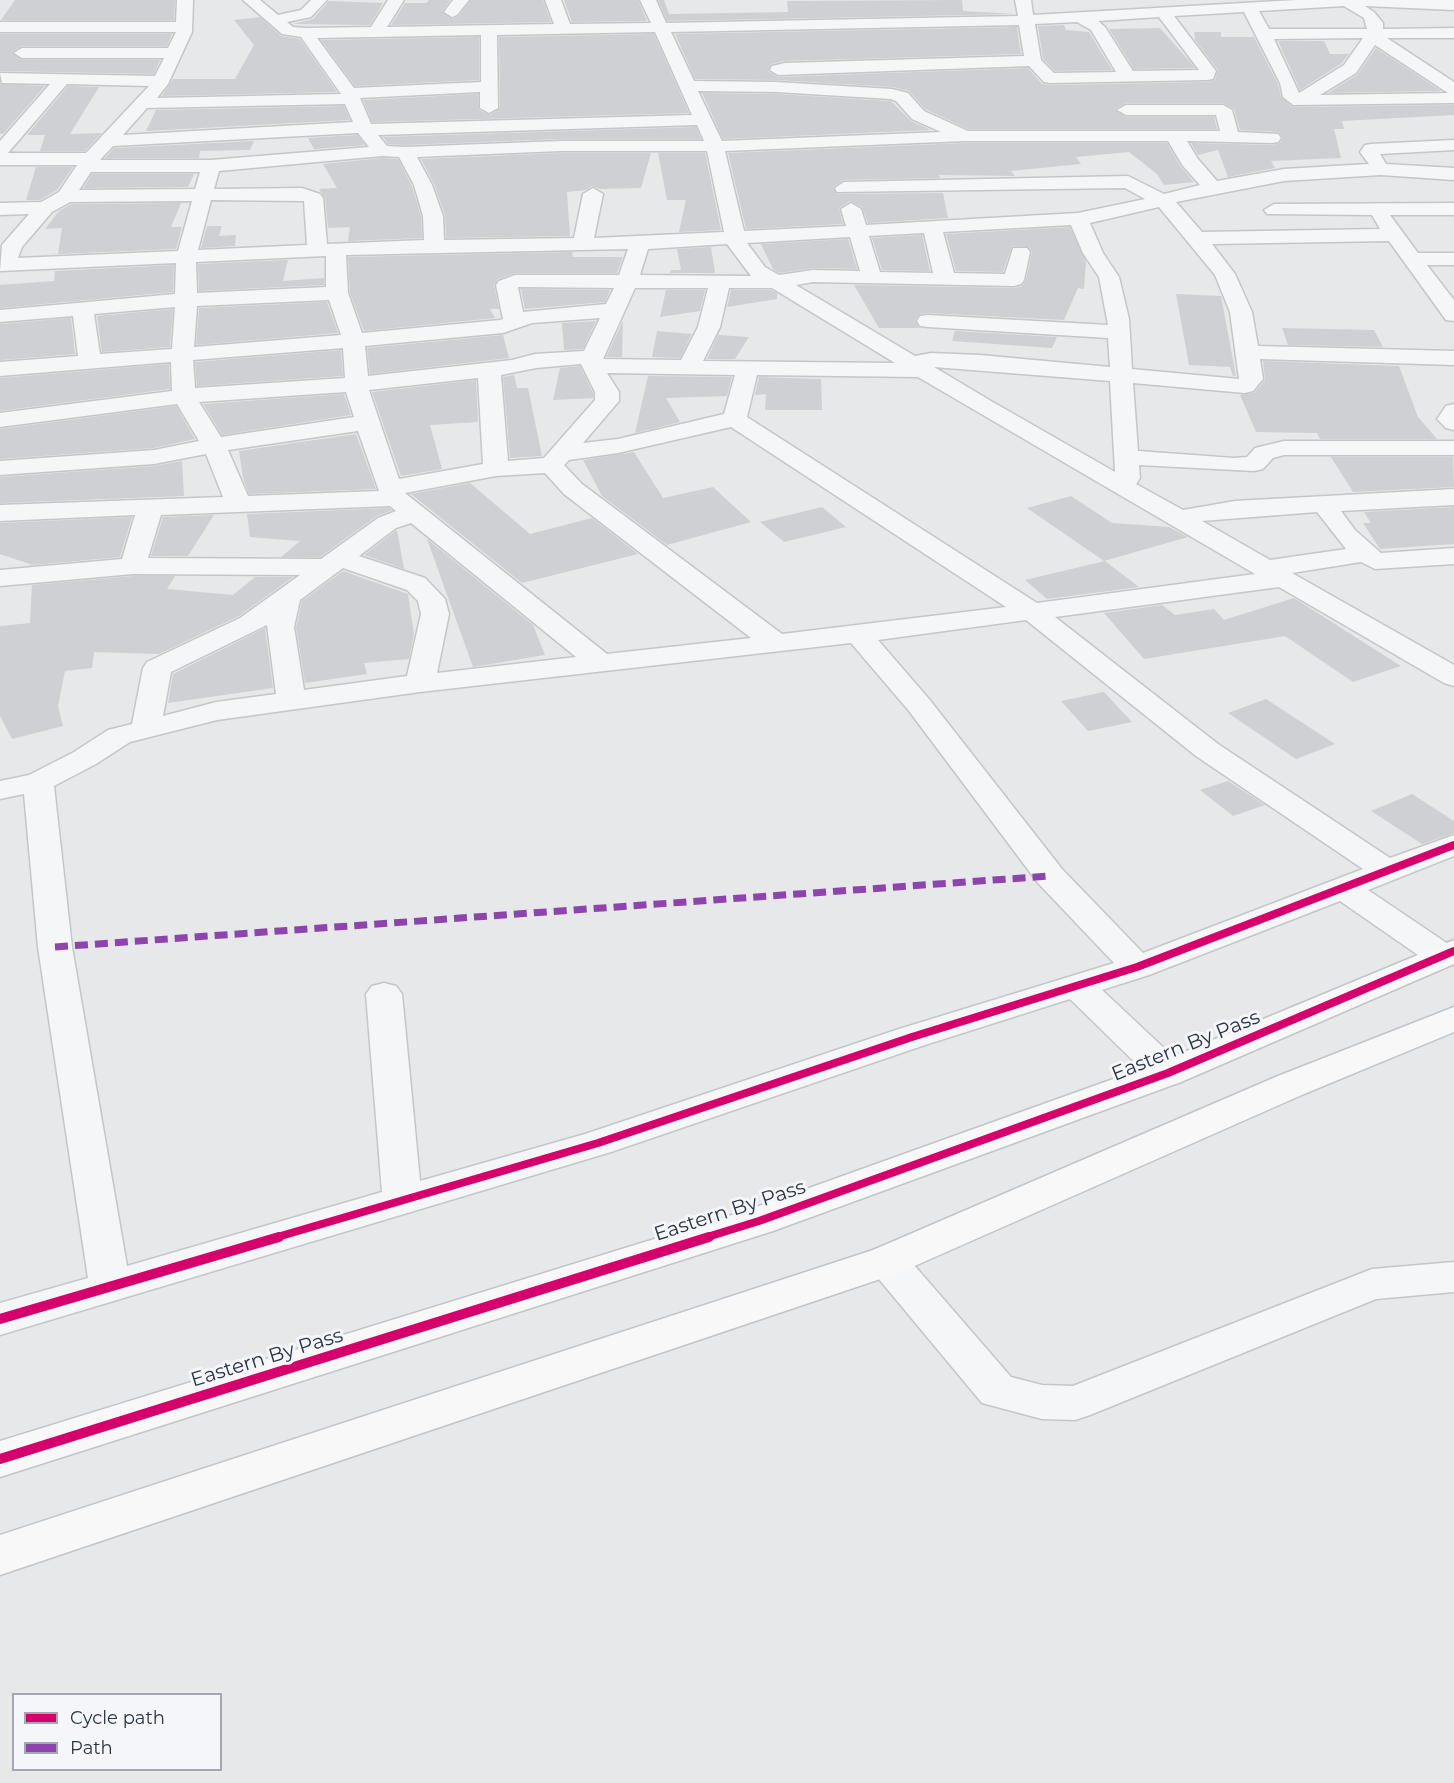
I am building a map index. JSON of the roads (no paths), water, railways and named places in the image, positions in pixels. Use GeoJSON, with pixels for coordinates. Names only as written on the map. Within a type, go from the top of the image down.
{"type":"FeatureCollection","features":[{"type":"Feature","properties":{"kind":"main road","name":"Eastern By Pass"},"geometry":{"type":"LineString","coordinates":[[0,1459],[759,1221],[1168,1073],[1449,953]]}},
{"type":"Feature","properties":{"kind":"main road"},"geometry":{"type":"LineString","coordinates":[[0,1555],[887,1261],[1291,1085],[1454,1019]]}},
{"type":"Feature","properties":{"kind":"street"},"geometry":{"type":"LineString","coordinates":[[184,0],[184,27],[175,53],[161,81],[84,168],[66,196],[45,208],[12,245],[3,260],[65,291],[185,300],[337,293]]}},
{"type":"Feature","properties":{"kind":"street"},"geometry":{"type":"LineString","coordinates":[[251,0],[288,31],[306,33],[377,30],[564,30],[905,24],[1028,20],[1164,13],[1239,6],[1345,2],[1387,1],[1454,5]]}},
{"type":"Feature","properties":{"kind":"street"},"geometry":{"type":"LineString","coordinates":[[276,20],[306,14],[319,0]]}},
{"type":"Feature","properties":{"kind":"street"},"geometry":{"type":"LineString","coordinates":[[377,30],[396,0]]}},
{"type":"Feature","properties":{"kind":"street"},"geometry":{"type":"LineString","coordinates":[[553,0],[564,30]]}},
{"type":"Feature","properties":{"kind":"street"},"geometry":{"type":"LineString","coordinates":[[648,0],[715,146],[735,238],[758,271],[921,364],[1129,490],[1454,677]]}},
{"type":"Feature","properties":{"kind":"street"},"geometry":{"type":"LineString","coordinates":[[1023,0],[1033,62],[1050,78],[1203,75],[1208,73],[1164,13]]}},
{"type":"Feature","properties":{"kind":"street"},"geometry":{"type":"LineString","coordinates":[[1284,175],[1272,138],[1282,116],[1299,101],[1350,69],[1359,60],[1373,33],[1375,23],[1369,15],[1345,2]]}},
{"type":"Feature","properties":{"kind":"street"},"geometry":{"type":"LineString","coordinates":[[896,4],[905,24]]}},
{"type":"Feature","properties":{"kind":"street"},"geometry":{"type":"LineString","coordinates":[[1239,6],[1263,34],[1292,97],[1299,101],[1454,98]]}},
{"type":"Feature","properties":{"kind":"street"},"geometry":{"type":"LineString","coordinates":[[1,78],[22,53],[52,9]]}},
{"type":"Feature","properties":{"kind":"street"},"geometry":{"type":"LineString","coordinates":[[1080,17],[1096,27],[1127,76]]}},
{"type":"Feature","properties":{"kind":"street"},"geometry":{"type":"LineString","coordinates":[[822,25],[849,66]]}},
{"type":"Feature","properties":{"kind":"street"},"geometry":{"type":"LineString","coordinates":[[0,27],[184,27]]}},
{"type":"Feature","properties":{"kind":"street"},"geometry":{"type":"LineString","coordinates":[[489,29],[489,124]]}},
{"type":"Feature","properties":{"kind":"street"},"geometry":{"type":"LineString","coordinates":[[306,33],[350,96],[365,128],[382,151]]}},
{"type":"Feature","properties":{"kind":"street"},"geometry":{"type":"LineString","coordinates":[[1373,33],[1407,60],[1454,89]]}},
{"type":"Feature","properties":{"kind":"street"},"geometry":{"type":"LineString","coordinates":[[1263,34],[1454,33]]}},
{"type":"Feature","properties":{"kind":"street"},"geometry":{"type":"LineString","coordinates":[[22,53],[175,53]]}},
{"type":"Feature","properties":{"kind":"street"},"geometry":{"type":"LineString","coordinates":[[1407,60],[1442,61]]}},
{"type":"Feature","properties":{"kind":"street"},"geometry":{"type":"LineString","coordinates":[[776,87],[780,68],[1033,62]]}},
{"type":"Feature","properties":{"kind":"street"},"geometry":{"type":"LineString","coordinates":[[1097,77],[1146,135]]}},
{"type":"Feature","properties":{"kind":"street"},"geometry":{"type":"LineString","coordinates":[[1,78],[161,81]]}},
{"type":"Feature","properties":{"kind":"street"},"geometry":{"type":"LineString","coordinates":[[0,152],[63,79]]}},
{"type":"Feature","properties":{"kind":"street"},"geometry":{"type":"LineString","coordinates":[[687,86],[776,87],[877,93],[902,97],[918,115],[1005,152]]}},
{"type":"Feature","properties":{"kind":"street"},"geometry":{"type":"LineString","coordinates":[[142,103],[350,96],[490,87]]}},
{"type":"Feature","properties":{"kind":"street"},"geometry":{"type":"LineString","coordinates":[[1126,110],[1223,110],[1230,137]]}},
{"type":"Feature","properties":{"kind":"street"},"geometry":{"type":"LineString","coordinates":[[107,141],[365,128],[704,120]]}},
{"type":"Feature","properties":{"kind":"street"},"geometry":{"type":"LineString","coordinates":[[0,159],[84,168],[211,166],[294,161],[382,151],[561,146],[715,146],[969,136],[1146,135],[1272,138]]}},
{"type":"Feature","properties":{"kind":"street"},"geometry":{"type":"LineString","coordinates":[[1175,137],[1190,162],[1213,188]]}},
{"type":"Feature","properties":{"kind":"street"},"geometry":{"type":"LineString","coordinates":[[936,138],[961,184]]}},
{"type":"Feature","properties":{"kind":"street"},"geometry":{"type":"LineString","coordinates":[[832,143],[872,278]]}},
{"type":"Feature","properties":{"kind":"street"},"geometry":{"type":"LineString","coordinates":[[1381,169],[1369,152],[1371,149],[1454,145]]}},
{"type":"Feature","properties":{"kind":"street"},"geometry":{"type":"LineString","coordinates":[[405,152],[423,185],[433,216],[434,247]]}},
{"type":"Feature","properties":{"kind":"street"},"geometry":{"type":"LineString","coordinates":[[291,194],[294,161]]}},
{"type":"Feature","properties":{"kind":"street"},"geometry":{"type":"LineString","coordinates":[[1034,164],[1086,182]]}},
{"type":"Feature","properties":{"kind":"street"},"geometry":{"type":"LineString","coordinates":[[211,166],[186,257],[182,354],[184,396],[214,445],[238,503]]}},
{"type":"Feature","properties":{"kind":"street"},"geometry":{"type":"LineString","coordinates":[[55,179],[84,168]]}},
{"type":"Feature","properties":{"kind":"street"},"geometry":{"type":"LineString","coordinates":[[0,316],[65,291],[186,257],[327,250],[639,243],[857,229],[1078,219],[1106,215],[1213,188],[1284,175],[1381,169],[1454,174]]}},
{"type":"Feature","properties":{"kind":"street"},"geometry":{"type":"LineString","coordinates":[[1352,170],[1411,259],[1444,290],[1454,315]]}},
{"type":"Feature","properties":{"kind":"street"},"geometry":{"type":"LineString","coordinates":[[0,420],[184,396],[357,384],[489,370],[535,361],[748,367],[980,362],[1245,386],[1252,379],[1241,312],[1226,273],[1164,201],[1125,180],[844,188]]}},
{"type":"Feature","properties":{"kind":"street"},"geometry":{"type":"LineString","coordinates":[[1258,180],[1289,236]]}},
{"type":"Feature","properties":{"kind":"street"},"geometry":{"type":"LineString","coordinates":[[66,196],[291,194],[313,198],[337,293],[354,341],[357,384],[368,422],[401,499],[601,663]]}},
{"type":"Feature","properties":{"kind":"street"},"geometry":{"type":"LineString","coordinates":[[583,244],[592,194]]}},
{"type":"Feature","properties":{"kind":"street"},"geometry":{"type":"LineString","coordinates":[[0,209],[45,208]]}},
{"type":"Feature","properties":{"kind":"street"},"geometry":{"type":"LineString","coordinates":[[1274,210],[1454,209]]}},
{"type":"Feature","properties":{"kind":"street"},"geometry":{"type":"LineString","coordinates":[[1078,219],[1093,253],[1109,277],[1119,332],[1129,490]]}},
{"type":"Feature","properties":{"kind":"street"},"geometry":{"type":"LineString","coordinates":[[921,364],[928,321],[939,279],[932,226]]}},
{"type":"Feature","properties":{"kind":"street"},"geometry":{"type":"LineString","coordinates":[[1198,238],[1393,235]]}},
{"type":"Feature","properties":{"kind":"street"},"geometry":{"type":"LineString","coordinates":[[554,460],[607,401],[607,392],[592,362],[628,281],[639,243]]}},
{"type":"Feature","properties":{"kind":"street"},"geometry":{"type":"LineString","coordinates":[[535,361],[521,319],[506,285],[509,282],[775,282],[813,276],[1014,280],[1020,252]]}},
{"type":"Feature","properties":{"kind":"street"},"geometry":{"type":"LineString","coordinates":[[1411,259],[1454,259]]}},
{"type":"Feature","properties":{"kind":"street"},"geometry":{"type":"LineString","coordinates":[[689,366],[708,327],[720,282]]}},
{"type":"Feature","properties":{"kind":"street"},"geometry":{"type":"LineString","coordinates":[[65,291],[90,362]]}},
{"type":"Feature","properties":{"kind":"street"},"geometry":{"type":"LineString","coordinates":[[0,369],[354,341],[503,326],[521,319],[614,309]]}},
{"type":"Feature","properties":{"kind":"street"},"geometry":{"type":"LineString","coordinates":[[928,321],[1119,332]]}},
{"type":"Feature","properties":{"kind":"street"},"geometry":{"type":"LineString","coordinates":[[1247,352],[1454,358]]}},
{"type":"Feature","properties":{"kind":"street"},"geometry":{"type":"LineString","coordinates":[[735,419],[748,367]]}},
{"type":"Feature","properties":{"kind":"street"},"geometry":{"type":"LineString","coordinates":[[489,370],[496,469]]}},
{"type":"Feature","properties":{"kind":"street"},"geometry":{"type":"LineString","coordinates":[[1454,411],[1449,419],[1454,423]]}},
{"type":"Feature","properties":{"kind":"street"},"geometry":{"type":"LineString","coordinates":[[0,513],[401,499],[496,469],[554,460],[735,419],[1031,611],[1207,750],[1388,871]]}},
{"type":"Feature","properties":{"kind":"street"},"geometry":{"type":"LineString","coordinates":[[0,468],[154,457],[214,445],[368,422]]}},
{"type":"Feature","properties":{"kind":"street"},"geometry":{"type":"LineString","coordinates":[[1127,457],[1234,465],[1254,464],[1264,453],[1284,448],[1454,448]]}},
{"type":"Feature","properties":{"kind":"street"},"geometry":{"type":"LineString","coordinates":[[554,460],[573,489],[776,643]]}},
{"type":"Feature","properties":{"kind":"street"},"geometry":{"type":"LineString","coordinates":[[1179,519],[1207,512],[1235,509],[1325,506],[1454,497]]}},
{"type":"Feature","properties":{"kind":"street"},"geometry":{"type":"LineString","coordinates":[[146,729],[157,668],[250,624],[387,523],[401,499]]}},
{"type":"Feature","properties":{"kind":"street"},"geometry":{"type":"LineString","coordinates":[[1325,506],[1346,536],[1364,554],[1375,561],[1389,562],[1454,556]]}},
{"type":"Feature","properties":{"kind":"street"},"geometry":{"type":"LineString","coordinates":[[133,566],[150,507]]}},
{"type":"Feature","properties":{"kind":"street"},"geometry":{"type":"LineString","coordinates":[[0,790],[38,782],[85,758],[119,736],[216,711],[420,683],[858,634],[1031,611],[1273,574],[1364,554]]}},
{"type":"Feature","properties":{"kind":"street"},"geometry":{"type":"LineString","coordinates":[[0,578],[133,566],[333,563],[417,584],[431,599],[435,614],[420,683]]}},
{"type":"Feature","properties":{"kind":"street"},"geometry":{"type":"LineString","coordinates":[[288,595],[280,627],[291,700]]}},
{"type":"Feature","properties":{"kind":"street"},"geometry":{"type":"LineString","coordinates":[[858,634],[919,705],[1050,876],[1137,967]]}},
{"type":"Feature","properties":{"kind":"street"},"geometry":{"type":"LineString","coordinates":[[38,782],[55,947],[110,1286]]}},
{"type":"Feature","properties":{"kind":"street"},"geometry":{"type":"LineString","coordinates":[[0,1319],[597,1143],[912,1037],[1137,967],[1454,845]]}},
{"type":"Feature","properties":{"kind":"street"},"geometry":{"type":"LineString","coordinates":[[1342,887],[1449,953]]}},
{"type":"Feature","properties":{"kind":"street"},"geometry":{"type":"LineString","coordinates":[[1077,986],[1168,1073]]}},
{"type":"Feature","properties":{"kind":"street"},"geometry":{"type":"LineString","coordinates":[[384,994],[402,1200]]}},
{"type":"Feature","properties":{"kind":"street"},"geometry":{"type":"LineString","coordinates":[[887,1261],[997,1391],[1053,1402],[1075,1403],[1372,1284],[1454,1276]]}}]}
